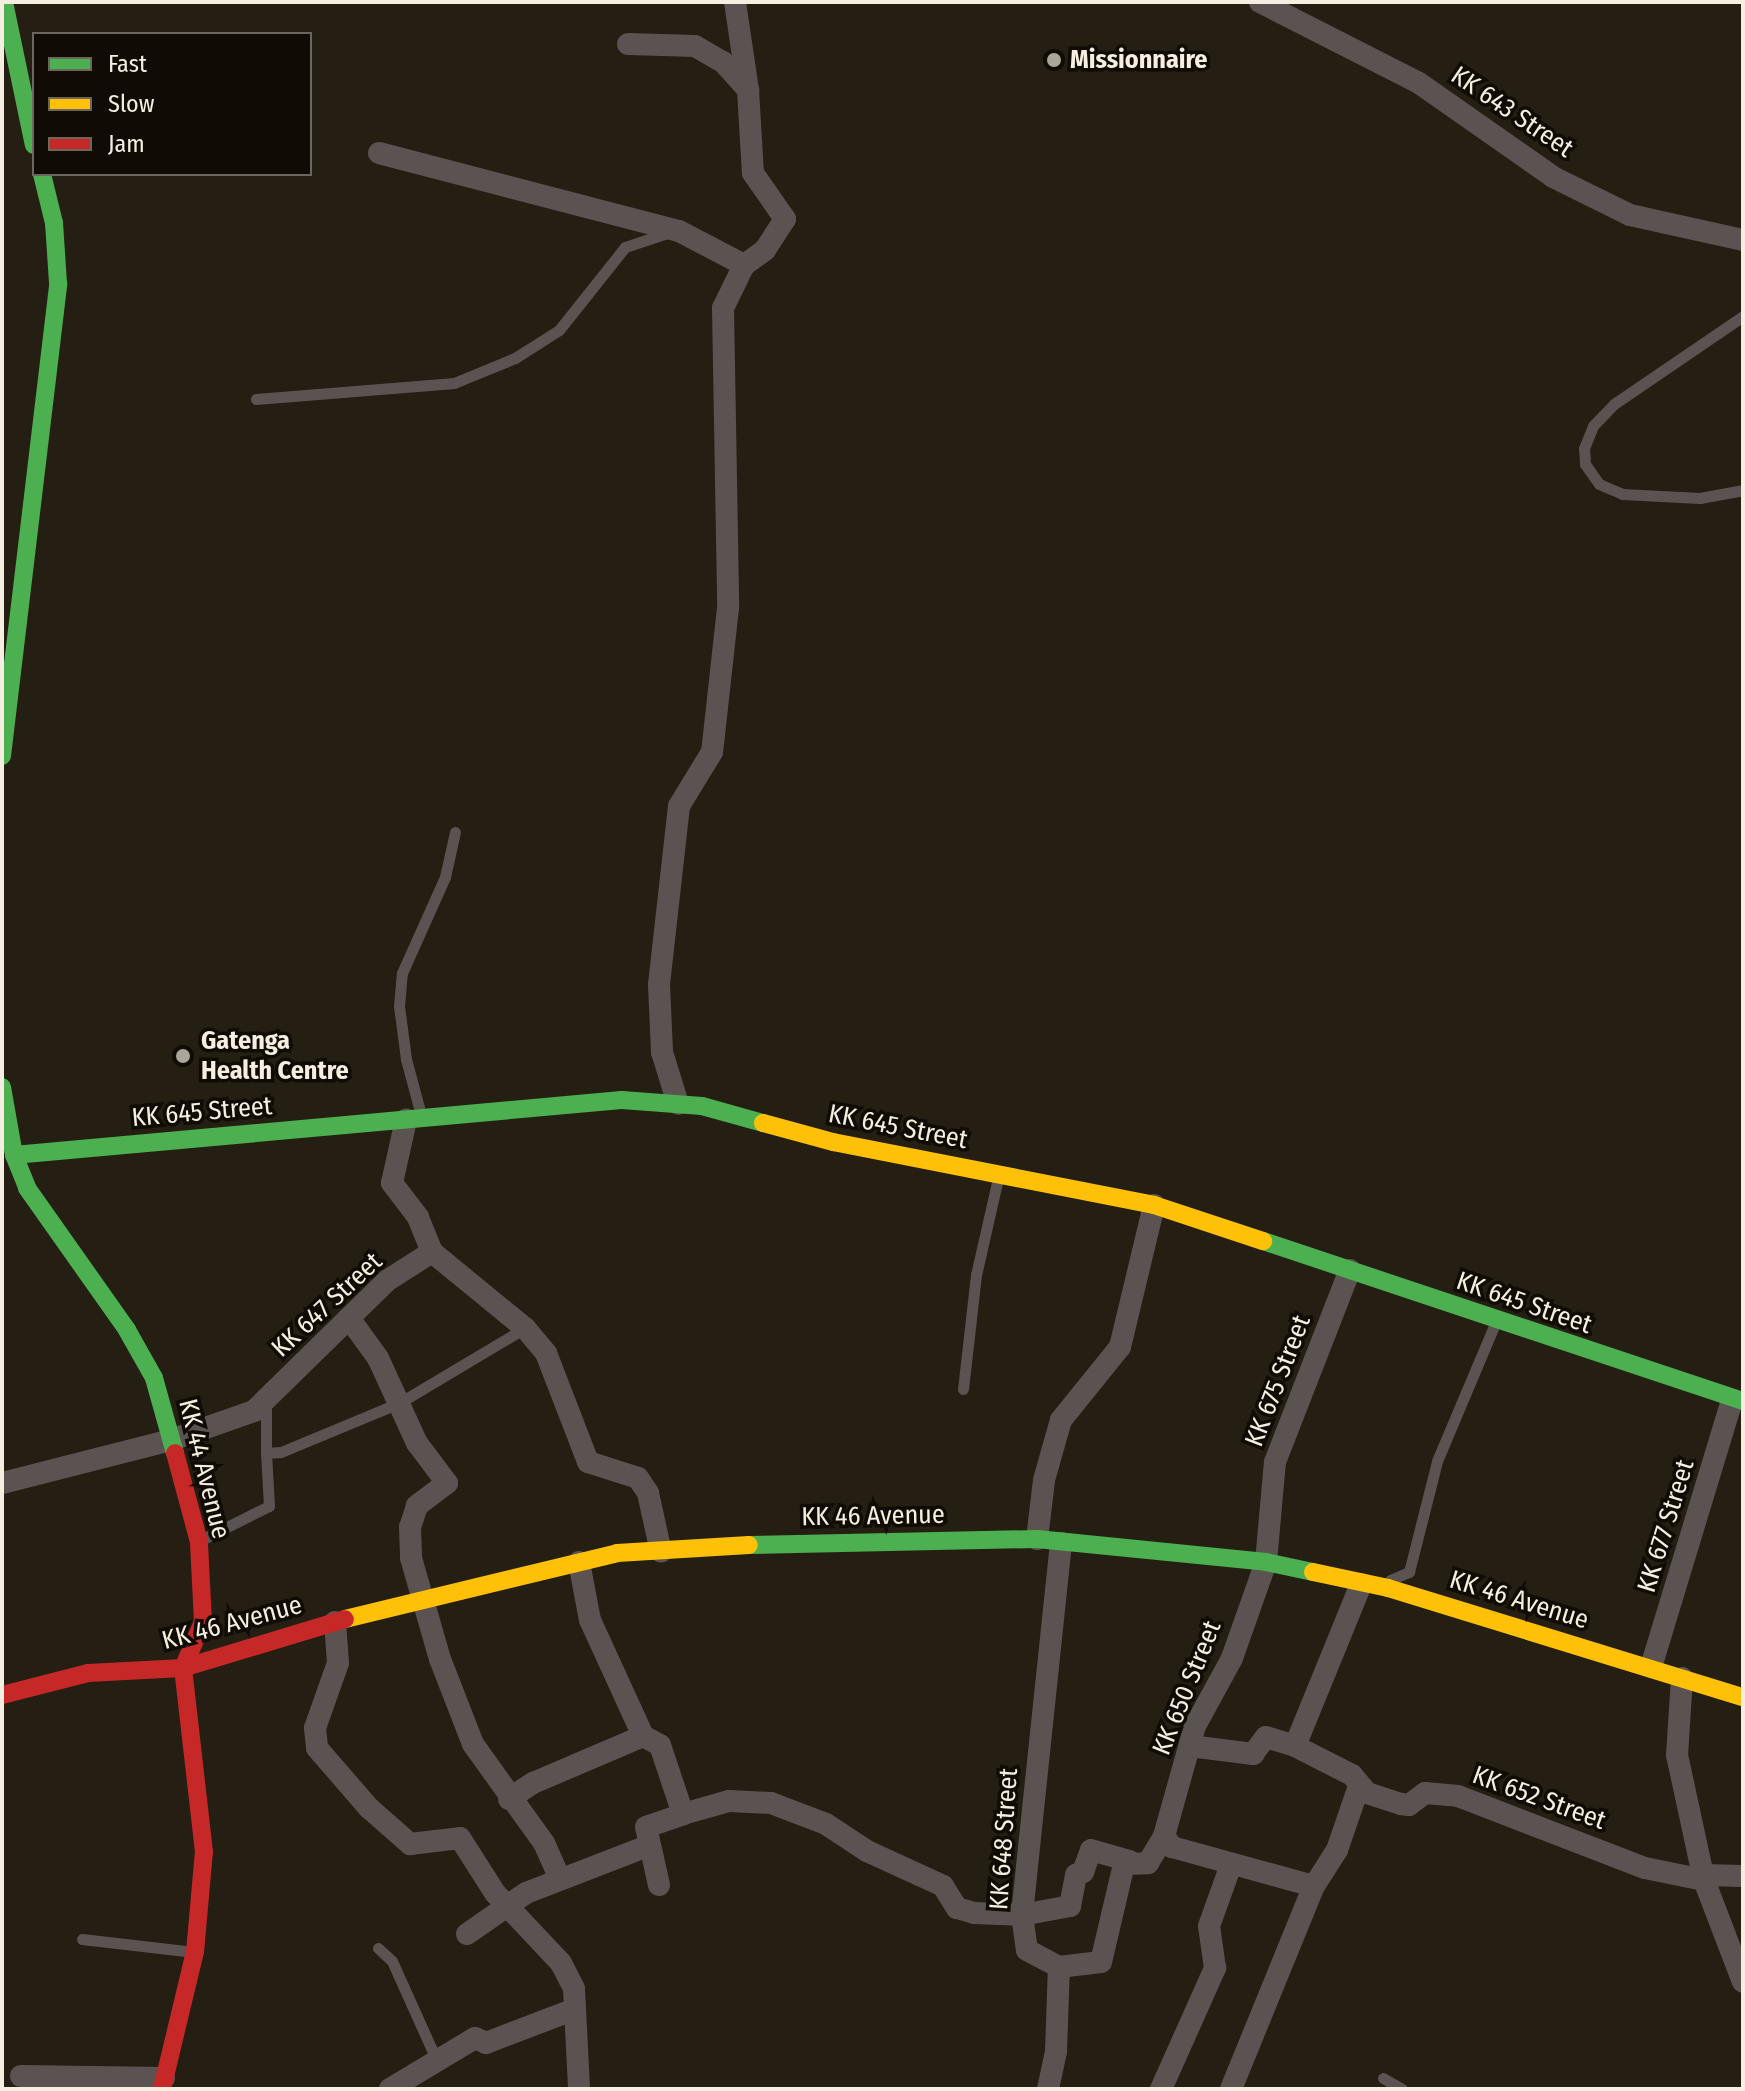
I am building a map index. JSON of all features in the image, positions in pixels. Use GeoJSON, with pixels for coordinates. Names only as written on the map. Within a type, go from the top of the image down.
{"type":"FeatureCollection","features":[{"type":"Feature","properties":{"kind":"street"},"geometry":{"type":"LineString","coordinates":[[4,2],[32,135]]}},
{"type":"Feature","properties":{"kind":"street"},"geometry":{"type":"LineString","coordinates":[[678,1104],[662,1052],[659,985],[679,806],[712,752],[728,608],[723,308],[744,265],[765,250],[785,219],[753,173],[749,73],[735,2]]}},
{"type":"Feature","properties":{"kind":"street","name":"KK 643 Street"},"geometry":{"type":"LineString","coordinates":[[1260,2],[1419,83],[1553,177],[1630,215],[1743,240]]}},
{"type":"Feature","properties":{"kind":"street"},"geometry":{"type":"LineString","coordinates":[[628,44],[695,46],[723,62],[748,90]]}},
{"type":"Feature","properties":{"kind":"street"},"geometry":{"type":"LineString","coordinates":[[379,153],[436,172],[679,231],[744,265]]}},
{"type":"Feature","properties":{"kind":"street"},"geometry":{"type":"LineString","coordinates":[[2,756],[58,283],[54,223],[42,176]]}},
{"type":"Feature","properties":{"kind":"street","name":"KK 44 Avenue"},"geometry":{"type":"LineString","coordinates":[[2,1087],[14,1155],[49,1224],[79,1258],[140,1353],[174,1439],[199,1542],[203,1622],[183,1668]]}},
{"type":"Feature","properties":{"kind":"street","name":"KK 645 Street"},"geometry":{"type":"LineString","coordinates":[[14,1155],[622,1100],[678,1104],[1154,1205],[1737,1400]]}},
{"type":"Feature","properties":{"kind":"street"},"geometry":{"type":"LineString","coordinates":[[414,1119],[392,1183],[418,1217],[432,1252],[525,1328],[546,1353],[588,1462],[638,1478],[648,1493],[661,1552]]}},
{"type":"Feature","properties":{"kind":"street"},"geometry":{"type":"LineString","coordinates":[[1037,1539],[1044,1480],[1061,1420],[1120,1347],[1154,1205]]}},
{"type":"Feature","properties":{"kind":"street","name":"KK 647 Street"},"geometry":{"type":"LineString","coordinates":[[2,1483],[221,1425],[266,1401],[388,1280],[432,1252]]}},
{"type":"Feature","properties":{"kind":"street","name":"KK 675 Street"},"geometry":{"type":"LineString","coordinates":[[1266,1562],[1275,1462],[1350,1270]]}},
{"type":"Feature","properties":{"kind":"street"},"geometry":{"type":"LineString","coordinates":[[349,1318],[378,1358],[417,1443],[447,1486],[417,1506],[410,1527],[411,1558],[426,1599],[440,1659],[473,1744],[509,1799],[544,1843],[560,1879]]}},
{"type":"Feature","properties":{"kind":"street","name":"KK 677 Street"},"geometry":{"type":"LineString","coordinates":[[1651,1667],[1737,1400]]}},
{"type":"Feature","properties":{"kind":"street","name":"KK 46 Avenue"},"geometry":{"type":"LineString","coordinates":[[2,1695],[88,1673],[183,1668],[335,1622],[579,1562],[661,1552],[829,1540],[1037,1539],[1266,1562],[1388,1588],[1743,1697]]}},
{"type":"Feature","properties":{"kind":"street","name":"KK 648 Street"},"geometry":{"type":"LineString","coordinates":[[1059,1967],[1027,1950],[1022,1915],[1061,1543]]}},
{"type":"Feature","properties":{"kind":"street"},"geometry":{"type":"LineString","coordinates":[[579,1562],[590,1620],[643,1736],[660,1745],[683,1814]]}},
{"type":"Feature","properties":{"kind":"street","name":"KK 650 Street"},"geometry":{"type":"LineString","coordinates":[[1164,1836],[1190,1746],[1232,1658],[1266,1562]]}},
{"type":"Feature","properties":{"kind":"street"},"geometry":{"type":"LineString","coordinates":[[1295,1746],[1361,1584]]}},
{"type":"Feature","properties":{"kind":"street"},"geometry":{"type":"LineString","coordinates":[[335,1622],[338,1663],[315,1728],[317,1748],[361,1799],[410,1844],[460,1838],[505,1903],[561,1963],[574,1989],[579,2089]]}},
{"type":"Feature","properties":{"kind":"street"},"geometry":{"type":"LineString","coordinates":[[21,2076],[163,2084],[195,1952],[204,1852],[183,1668]]}},
{"type":"Feature","properties":{"kind":"street"},"geometry":{"type":"LineString","coordinates":[[1682,1678],[1677,1755],[1703,1878],[1743,1982]]}},
{"type":"Feature","properties":{"kind":"street"},"geometry":{"type":"LineString","coordinates":[[509,1799],[533,1783],[643,1736]]}},
{"type":"Feature","properties":{"kind":"street","name":"KK 652 Street"},"geometry":{"type":"LineString","coordinates":[[1190,1746],[1253,1754],[1266,1737],[1295,1746],[1352,1775],[1359,1786],[1409,1805],[1425,1793],[1458,1796],[1645,1868],[1703,1878]]}},
{"type":"Feature","properties":{"kind":"street"},"geometry":{"type":"LineString","coordinates":[[1231,2089],[1314,1886],[1337,1850],[1359,1786]]}},
{"type":"Feature","properties":{"kind":"street"},"geometry":{"type":"LineString","coordinates":[[659,1885],[646,1827],[729,1801],[771,1803],[826,1824],[867,1851],[943,1886],[957,1908],[1022,1915],[1070,1906],[1076,1875],[1083,1872],[1091,1850],[1148,1863],[1164,1836],[1172,1847],[1314,1886]]}},
{"type":"Feature","properties":{"kind":"street"},"geometry":{"type":"LineString","coordinates":[[467,1934],[505,1903],[648,1846]]}},
{"type":"Feature","properties":{"kind":"street"},"geometry":{"type":"LineString","coordinates":[[1048,2089],[1059,1967],[1101,1962],[1124,1864],[1129,1861]]}},
{"type":"Feature","properties":{"kind":"street"},"geometry":{"type":"LineString","coordinates":[[1161,2089],[1215,1968],[1209,1926],[1231,1865]]}},
{"type":"Feature","properties":{"kind":"street"},"geometry":{"type":"LineString","coordinates":[[1703,1878],[1743,1876]]}},
{"type":"Feature","properties":{"kind":"street"},"geometry":{"type":"LineString","coordinates":[[390,2089],[475,2038],[496,2040],[575,2009]]}},
{"type":"Feature","properties":{"kind":"lane"},"geometry":{"type":"LineString","coordinates":[[256,399],[454,383],[515,358],[559,330],[625,247],[679,231]]}},
{"type":"Feature","properties":{"kind":"lane"},"geometry":{"type":"LineString","coordinates":[[1743,316],[1614,404],[1593,426],[1584,448],[1585,464],[1599,484],[1622,494],[1700,498],[1743,490]]}},
{"type":"Feature","properties":{"kind":"lane"},"geometry":{"type":"LineString","coordinates":[[414,1119],[399,1006],[402,973],[445,877],[455,832]]}},
{"type":"Feature","properties":{"kind":"lane"},"geometry":{"type":"LineString","coordinates":[[963,1389],[976,1275],[1000,1174]]}},
{"type":"Feature","properties":{"kind":"lane"},"geometry":{"type":"LineString","coordinates":[[1388,1588],[1391,1577],[1409,1572],[1441,1449],[1496,1321]]}},
{"type":"Feature","properties":{"kind":"lane"},"geometry":{"type":"LineString","coordinates":[[266,1453],[399,1403],[525,1328]]}},
{"type":"Feature","properties":{"kind":"lane"},"geometry":{"type":"LineString","coordinates":[[199,1542],[269,1506],[266,1401]]}},
{"type":"Feature","properties":{"kind":"lane"},"geometry":{"type":"LineString","coordinates":[[82,1939],[195,1952]]}},
{"type":"Feature","properties":{"kind":"lane"},"geometry":{"type":"LineString","coordinates":[[378,1948],[392,1961],[437,2061]]}},
{"type":"Feature","properties":{"kind":"lane"},"geometry":{"type":"LineString","coordinates":[[1383,2078],[1402,2089]]}},
{"type":"Feature","properties":{"kind":"traffic: fast"},"geometry":{"type":"LineString","coordinates":[[4,2],[32,135]]}},
{"type":"Feature","properties":{"kind":"traffic: fast"},"geometry":{"type":"LineString","coordinates":[[2,756],[58,283],[54,223],[42,176]]}},
{"type":"Feature","properties":{"kind":"traffic: fast"},"geometry":{"type":"LineString","coordinates":[[2,1087],[14,1155],[27,1188],[127,1330],[154,1378],[175,1453]]}},
{"type":"Feature","properties":{"kind":"traffic: fast"},"geometry":{"type":"LineString","coordinates":[[14,1155],[622,1100],[702,1106],[763,1123]]}},
{"type":"Feature","properties":{"kind":"traffic: fast"},"geometry":{"type":"LineString","coordinates":[[1263,1241],[1743,1401]]}},
{"type":"Feature","properties":{"kind":"traffic: fast"},"geometry":{"type":"LineString","coordinates":[[749,1545],[1037,1539],[1266,1562],[1313,1572]]}},
{"type":"Feature","properties":{"kind":"traffic: slow"},"geometry":{"type":"LineString","coordinates":[[763,1123],[833,1142],[1154,1205],[1263,1241]]}},
{"type":"Feature","properties":{"kind":"traffic: slow"},"geometry":{"type":"LineString","coordinates":[[345,1619],[617,1553],[749,1545]]}},
{"type":"Feature","properties":{"kind":"traffic: slow"},"geometry":{"type":"LineString","coordinates":[[1313,1572],[1388,1588],[1743,1697]]}},
{"type":"Feature","properties":{"kind":"traffic: jam"},"geometry":{"type":"LineString","coordinates":[[162,2089],[195,1952],[204,1852],[183,1668],[203,1622],[199,1542],[175,1453]]}},
{"type":"Feature","properties":{"kind":"traffic: jam"},"geometry":{"type":"LineString","coordinates":[[2,1695],[88,1673],[183,1668],[345,1619]]}},
{"type":"Feature","properties":{"kind":"place","name":"Missionnaire"},"geometry":{"type":"Point","coordinates":[1054,60]}},
{"type":"Feature","properties":{"kind":"place","name":"Gatenga Health Centre"},"geometry":{"type":"Point","coordinates":[183,1056]}}]}
